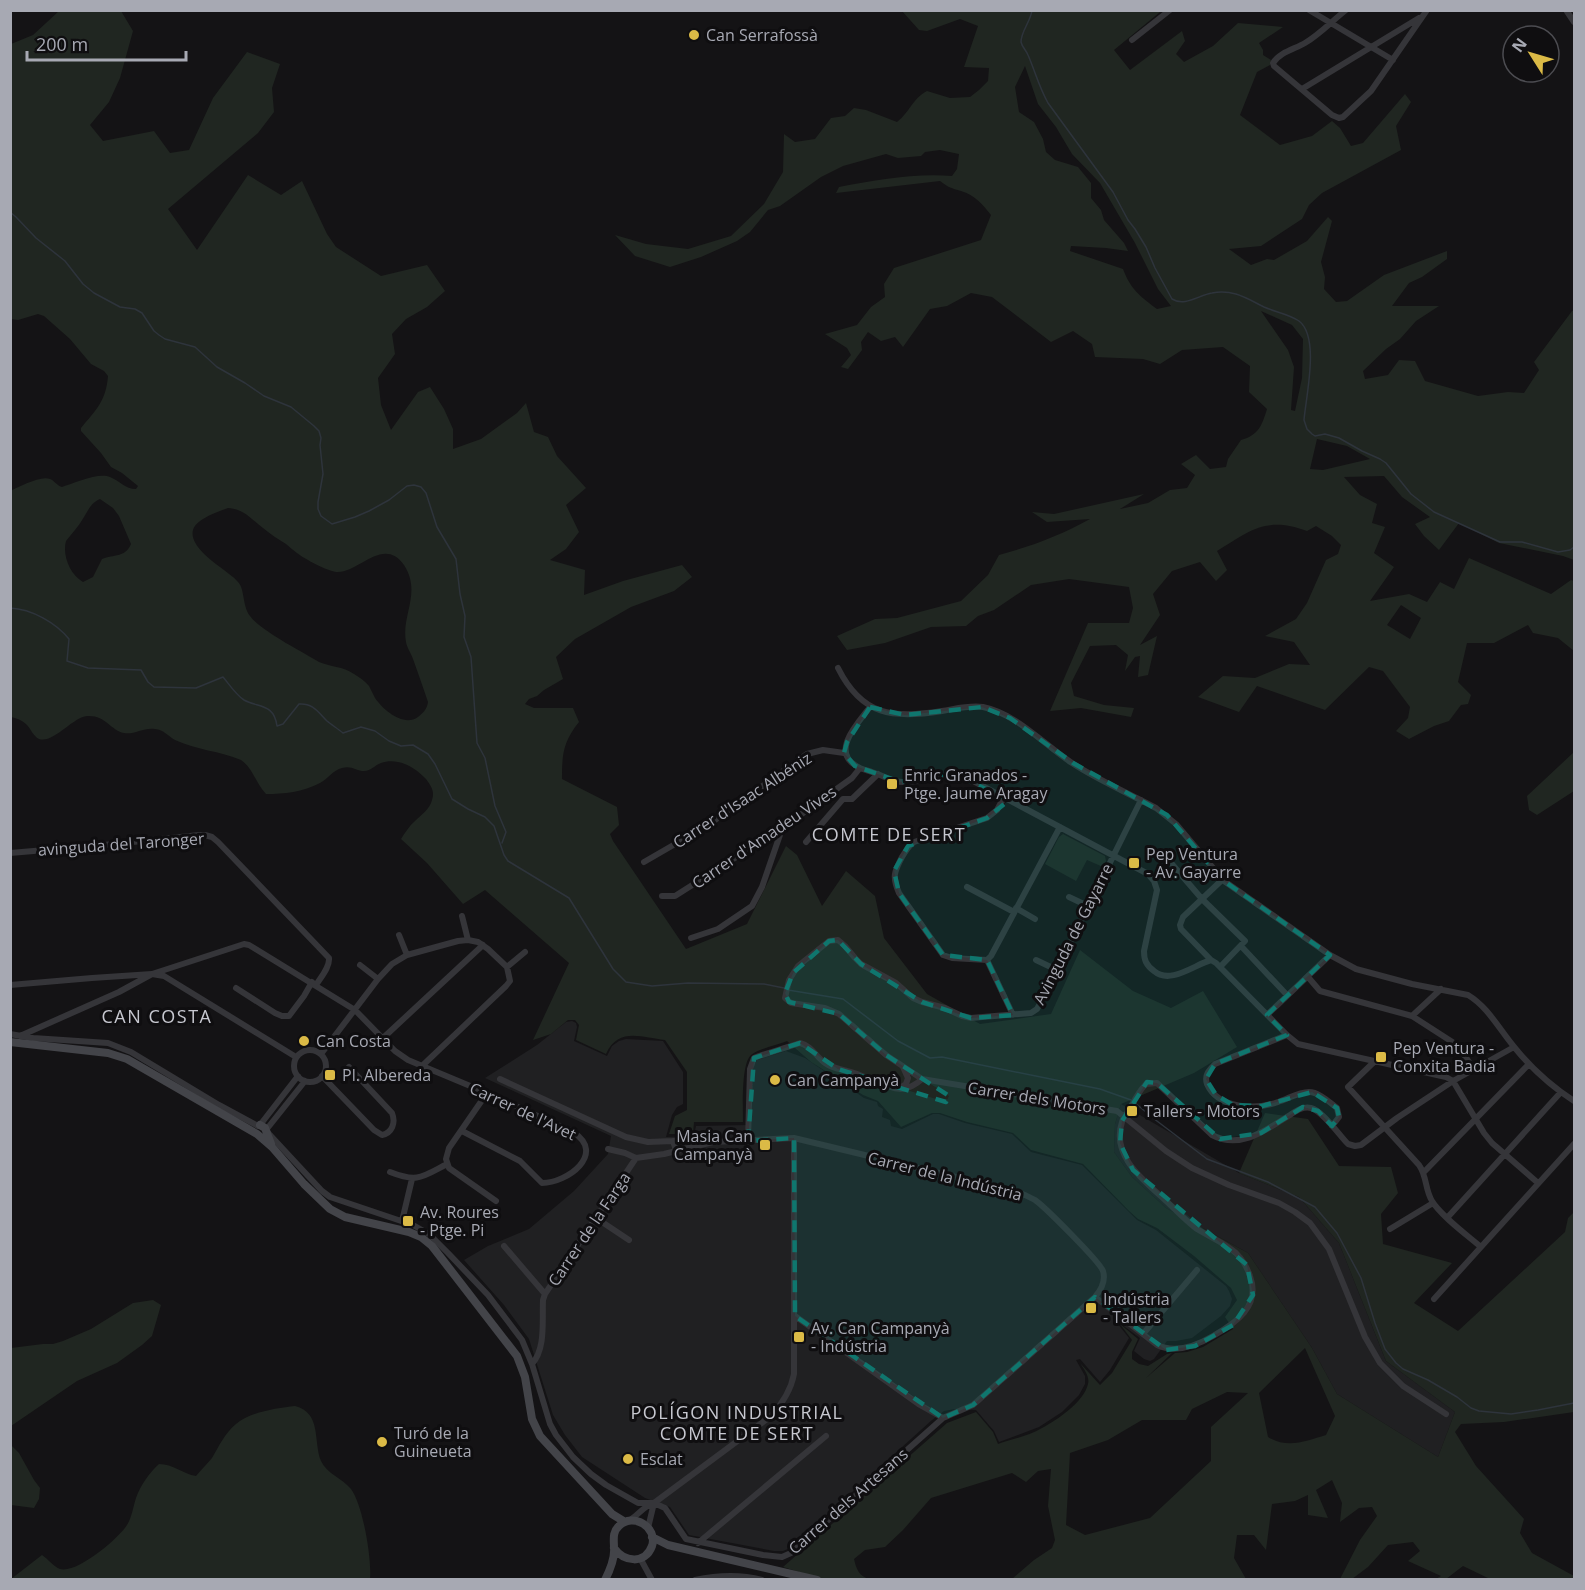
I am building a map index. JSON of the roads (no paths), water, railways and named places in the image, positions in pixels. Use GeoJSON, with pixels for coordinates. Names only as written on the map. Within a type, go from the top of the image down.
{"type":"FeatureCollection","features":[{"type":"Feature","properties":{"kind":"street"},"geometry":{"type":"LineString","coordinates":[[1132,40],[1170,10]]}},
{"type":"Feature","properties":{"kind":"street"},"geometry":{"type":"LineString","coordinates":[[1309,10],[1393,60]]}},
{"type":"Feature","properties":{"kind":"street"},"geometry":{"type":"LineString","coordinates":[[1346,10],[1305,43],[1276,59],[1273,63],[1332,115],[1339,118],[1343,117],[1371,91],[1425,14]]}},
{"type":"Feature","properties":{"kind":"street"},"geometry":{"type":"LineString","coordinates":[[1566,10],[1575,21]]}},
{"type":"Feature","properties":{"kind":"street"},"geometry":{"type":"LineString","coordinates":[[1302,89],[1425,14]]}},
{"type":"Feature","properties":{"kind":"street"},"geometry":{"type":"LineString","coordinates":[[838,668],[850,687],[870,707],[888,713],[926,714],[982,707],[1010,718],[1073,763],[1156,808],[1176,824],[1223,879],[1330,955],[1356,969],[1468,995],[1475,999],[1485,1008],[1529,1064],[1546,1081],[1575,1101]]}},
{"type":"Feature","properties":{"kind":"street"},"geometry":{"type":"LineString","coordinates":[[870,707],[849,737],[845,747],[844,753],[852,763],[900,782],[952,773],[962,775],[1148,874],[1154,881],[1157,891],[1144,951],[1144,960],[1149,967],[1156,974],[1165,977],[1173,976],[1211,960]]}},
{"type":"Feature","properties":{"kind":"street","name":"Carrer d'Isaac Albéniz"},"geometry":{"type":"LineString","coordinates":[[644,862],[708,825],[807,754],[823,750],[844,753]]}},
{"type":"Feature","properties":{"kind":"street","name":"Carrer d'Amadeu Vives"},"geometry":{"type":"LineString","coordinates":[[662,896],[675,896],[782,828],[852,778],[860,768]]}},
{"type":"Feature","properties":{"kind":"street"},"geometry":{"type":"LineString","coordinates":[[806,842],[843,800],[852,799],[878,774]]}},
{"type":"Feature","properties":{"kind":"street"},"geometry":{"type":"LineString","coordinates":[[1004,797],[997,810],[987,818],[908,846],[894,871],[899,893],[943,955],[952,958],[987,960],[991,956],[1060,827]]}},
{"type":"Feature","properties":{"kind":"street","name":"Avinguda de Gayarre"},"geometry":{"type":"LineString","coordinates":[[922,1079],[886,1055],[839,1014],[825,1008],[791,1003],[786,1000],[786,988],[798,966],[829,941],[838,940],[861,964],[896,983],[922,1002],[971,1018],[1031,1013],[1037,1009],[1141,800]]}},
{"type":"Feature","properties":{"kind":"street"},"geometry":{"type":"LineString","coordinates":[[691,938],[718,929],[752,906],[762,887],[782,828]]}},
{"type":"Feature","properties":{"kind":"street","name":"avinguda del Taronger"},"geometry":{"type":"LineString","coordinates":[[10,853],[199,835],[212,837],[329,958],[328,966],[314,984]]}},
{"type":"Feature","properties":{"kind":"street"},"geometry":{"type":"LineString","coordinates":[[1164,856],[1202,899],[1245,941],[1220,967]]}},
{"type":"Feature","properties":{"kind":"street"},"geometry":{"type":"LineString","coordinates":[[1223,879],[1183,917],[1181,929],[1287,1035],[1298,1044],[1434,1074],[1453,1081],[1485,1133],[1504,1154],[1538,1183]]}},
{"type":"Feature","properties":{"kind":"street"},"geometry":{"type":"LineString","coordinates":[[967,887],[1035,919]]}},
{"type":"Feature","properties":{"kind":"street"},"geometry":{"type":"LineString","coordinates":[[1069,897],[1088,906]]}},
{"type":"Feature","properties":{"kind":"street"},"geometry":{"type":"LineString","coordinates":[[462,916],[468,940]]}},
{"type":"Feature","properties":{"kind":"street"},"geometry":{"type":"LineString","coordinates":[[399,935],[407,955]]}},
{"type":"Feature","properties":{"kind":"street"},"geometry":{"type":"LineString","coordinates":[[321,1054],[392,964],[407,955],[468,940],[483,945],[507,967],[510,981],[422,1066]]}},
{"type":"Feature","properties":{"kind":"street","name":"Carrer de l'Avet"},"geometry":{"type":"LineString","coordinates":[[152,974],[244,944],[254,947],[355,1010],[402,1056],[581,1137],[587,1149],[586,1157],[582,1164],[562,1177],[542,1183],[520,1161],[462,1131]]}},
{"type":"Feature","properties":{"kind":"street"},"geometry":{"type":"LineString","coordinates":[[383,1038],[483,945]]}},
{"type":"Feature","properties":{"kind":"street"},"geometry":{"type":"LineString","coordinates":[[1241,946],[1287,996]]}},
{"type":"Feature","properties":{"kind":"street"},"geometry":{"type":"LineString","coordinates":[[507,967],[525,952]]}},
{"type":"Feature","properties":{"kind":"street"},"geometry":{"type":"LineString","coordinates":[[1267,1015],[1330,955]]}},
{"type":"Feature","properties":{"kind":"street"},"geometry":{"type":"LineString","coordinates":[[987,960],[1013,1015]]}},
{"type":"Feature","properties":{"kind":"street"},"geometry":{"type":"LineString","coordinates":[[1036,960],[1057,970]]}},
{"type":"Feature","properties":{"kind":"street"},"geometry":{"type":"LineString","coordinates":[[360,965],[378,979]]}},
{"type":"Feature","properties":{"kind":"street"},"geometry":{"type":"LineString","coordinates":[[20,1035],[118,992],[152,974]]}},
{"type":"Feature","properties":{"kind":"street"},"geometry":{"type":"LineString","coordinates":[[10,985],[152,974],[164,976],[296,1057]]}},
{"type":"Feature","properties":{"kind":"street"},"geometry":{"type":"LineString","coordinates":[[1308,977],[1320,991],[1412,1016],[1457,1045],[1474,1069]]}},
{"type":"Feature","properties":{"kind":"street"},"geometry":{"type":"LineString","coordinates":[[236,988],[275,1013],[289,1016],[314,984]]}},
{"type":"Feature","properties":{"kind":"street"},"geometry":{"type":"LineString","coordinates":[[1412,1016],[1441,989]]}},
{"type":"Feature","properties":{"kind":"street"},"geometry":{"type":"LineString","coordinates":[[44,1025],[45,1038]]}},
{"type":"Feature","properties":{"kind":"street"},"geometry":{"type":"LineString","coordinates":[[10,1034],[108,1043],[125,1048],[260,1129],[327,1196],[401,1225],[432,1246],[517,1356],[525,1377],[536,1431],[612,1514],[628,1521],[641,1522],[648,1527],[653,1542],[650,1550]]}},
{"type":"Feature","properties":{"kind":"street"},"geometry":{"type":"LineString","coordinates":[[1287,1035],[1215,1064],[1208,1071],[1206,1079],[1209,1088],[1225,1102],[1247,1106],[1276,1103],[1302,1092],[1312,1092],[1336,1108],[1339,1117],[1332,1126]]}},
{"type":"Feature","properties":{"kind":"street"},"geometry":{"type":"LineString","coordinates":[[10,1042],[112,1053],[136,1064],[244,1126],[260,1129],[272,1147],[304,1184],[330,1209],[345,1217],[421,1228],[448,1253],[498,1309],[522,1341],[532,1364],[550,1424],[573,1457],[606,1485],[640,1504],[654,1503]]}},
{"type":"Feature","properties":{"kind":"street"},"geometry":{"type":"LineString","coordinates":[[748,1141],[750,1069],[754,1058],[759,1056],[800,1043],[806,1044],[823,1062],[831,1066],[900,1089],[922,1079]]}},
{"type":"Feature","properties":{"kind":"street"},"geometry":{"type":"LineString","coordinates":[[795,1316],[943,1418],[972,1405],[1095,1297],[1166,1350],[1195,1346],[1233,1324],[1246,1310],[1253,1295],[1253,1283],[1246,1265],[1236,1252],[1197,1229],[1133,1170],[1120,1143],[1120,1130],[1122,1121],[1146,1084],[1158,1083],[1212,1135],[1220,1139],[1238,1140],[1261,1133],[1303,1107],[1318,1111],[1348,1144],[1354,1146],[1361,1145],[1453,1081],[1514,1047]]}},
{"type":"Feature","properties":{"kind":"street"},"geometry":{"type":"LineString","coordinates":[[307,1050],[321,1054],[326,1063],[322,1077],[313,1081],[304,1081],[298,1076],[294,1067],[296,1057],[307,1050]]}},
{"type":"Feature","properties":{"kind":"street"},"geometry":{"type":"LineString","coordinates":[[1375,1061],[1348,1087],[1419,1165],[1424,1172],[1433,1203],[1481,1247]]}},
{"type":"Feature","properties":{"kind":"street"},"geometry":{"type":"LineString","coordinates":[[1424,1172],[1529,1064]]}},
{"type":"Feature","properties":{"kind":"street"},"geometry":{"type":"LineString","coordinates":[[900,1089],[906,1084],[908,1078],[903,1066]]}},
{"type":"Feature","properties":{"kind":"street"},"geometry":{"type":"LineString","coordinates":[[322,1077],[374,1130],[381,1135],[386,1134],[392,1125],[392,1113],[349,1067]]}},
{"type":"Feature","properties":{"kind":"street"},"geometry":{"type":"LineString","coordinates":[[260,1129],[298,1076]]}},
{"type":"Feature","properties":{"kind":"street","name":"Carrer de la Indústria"},"geometry":{"type":"LineString","coordinates":[[500,1079],[626,1137],[648,1142],[794,1138],[1025,1194],[1043,1207],[1101,1266],[1104,1275],[1103,1284],[1095,1297]]}},
{"type":"Feature","properties":{"kind":"street","name":"Carrer dels Motors"},"geometry":{"type":"LineString","coordinates":[[922,1079],[1117,1111],[1166,1151],[1192,1168],[1287,1207],[1310,1223],[1333,1257],[1375,1358],[1403,1386],[1446,1414]]}},
{"type":"Feature","properties":{"kind":"street"},"geometry":{"type":"LineString","coordinates":[[260,1129],[304,1081]]}},
{"type":"Feature","properties":{"kind":"street"},"geometry":{"type":"LineString","coordinates":[[1447,1218],[1562,1092]]}},
{"type":"Feature","properties":{"kind":"street"},"geometry":{"type":"LineString","coordinates":[[488,1093],[449,1148],[446,1159],[450,1168],[496,1201]]}},
{"type":"Feature","properties":{"kind":"street"},"geometry":{"type":"LineString","coordinates":[[605,1580],[610,1570],[614,1548],[613,1537],[619,1525],[638,1515],[645,1506],[654,1503],[771,1416],[789,1390],[794,1374],[794,1138]]}},
{"type":"Feature","properties":{"kind":"street"},"geometry":{"type":"LineString","coordinates":[[673,1141],[676,1150]]}},
{"type":"Feature","properties":{"kind":"street","name":"Carrer de la Indústria"},"geometry":{"type":"LineString","coordinates":[[636,1158],[713,1142]]}},
{"type":"Feature","properties":{"kind":"street"},"geometry":{"type":"LineString","coordinates":[[1434,1299],[1575,1144]]}},
{"type":"Feature","properties":{"kind":"street","name":"Carrer de la Farga"},"geometry":{"type":"LineString","coordinates":[[532,1364],[541,1346],[545,1294],[636,1158],[608,1149]]}},
{"type":"Feature","properties":{"kind":"street"},"geometry":{"type":"LineString","coordinates":[[390,1172],[406,1178],[419,1179],[447,1164]]}},
{"type":"Feature","properties":{"kind":"street"},"geometry":{"type":"LineString","coordinates":[[401,1225],[412,1179]]}},
{"type":"Feature","properties":{"kind":"street"},"geometry":{"type":"LineString","coordinates":[[1390,1229],[1433,1203]]}},
{"type":"Feature","properties":{"kind":"street"},"geometry":{"type":"LineString","coordinates":[[596,1218],[629,1240]]}},
{"type":"Feature","properties":{"kind":"street"},"geometry":{"type":"LineString","coordinates":[[504,1246],[545,1294]]}},
{"type":"Feature","properties":{"kind":"street"},"geometry":{"type":"LineString","coordinates":[[1143,1334],[1197,1270]]}},
{"type":"Feature","properties":{"kind":"street","name":"Carrer dels Artesans"},"geometry":{"type":"LineString","coordinates":[[654,1503],[665,1508],[686,1539],[782,1557],[804,1542],[943,1418]]}},
{"type":"Feature","properties":{"kind":"street"},"geometry":{"type":"LineString","coordinates":[[699,1543],[826,1436]]}},
{"type":"Feature","properties":{"kind":"street"},"geometry":{"type":"LineString","coordinates":[[648,1527],[654,1503]]}},
{"type":"Feature","properties":{"kind":"street"},"geometry":{"type":"LineString","coordinates":[[612,1514],[615,1531]]}},
{"type":"Feature","properties":{"kind":"street"},"geometry":{"type":"LineString","coordinates":[[652,1537],[668,1545],[817,1580]]}},
{"type":"Feature","properties":{"kind":"street"},"geometry":{"type":"LineString","coordinates":[[610,1570],[621,1562],[640,1558],[650,1550],[668,1545]]}},
{"type":"Feature","properties":{"kind":"street"},"geometry":{"type":"LineString","coordinates":[[614,1548],[628,1559]]}},
{"type":"Feature","properties":{"kind":"street"},"geometry":{"type":"LineString","coordinates":[[640,1558],[652,1580]]}},
{"type":"Feature","properties":{"kind":"street"},"geometry":{"type":"LineString","coordinates":[[695,1580],[714,1576],[748,1576],[762,1580]]}},
{"type":"Feature","properties":{"kind":"waterway"},"geometry":{"type":"LineString","coordinates":[[1032,10],[1021,42],[1045,97],[1113,192],[1146,247],[1172,299],[1182,302],[1212,293],[1233,293],[1299,321],[1309,340],[1310,368],[1304,420],[1307,429],[1312,434],[1315,436],[1325,434],[1339,438],[1380,459],[1386,463],[1411,494],[1434,512],[1500,542],[1522,542],[1558,552],[1574,547]]}},
{"type":"Feature","properties":{"kind":"waterway"},"geometry":{"type":"LineString","coordinates":[[10,212],[36,238],[65,261],[83,284],[94,293],[120,307],[135,309],[142,313],[154,331],[165,339],[195,347],[217,367],[264,396],[291,407],[314,426],[321,438],[323,474],[318,509],[321,516],[332,524],[369,511],[389,500],[407,486],[421,487],[426,493],[437,527],[456,559],[465,616],[464,637],[471,657],[477,743],[485,758],[495,806],[506,832],[502,843]]}},
{"type":"Feature","properties":{"kind":"waterway"},"geometry":{"type":"LineString","coordinates":[[10,608],[35,614],[64,633],[69,639],[67,661],[88,668],[141,670],[154,687],[196,688],[223,677],[244,700],[265,707],[273,713],[277,726],[283,724],[299,704],[304,704],[315,709],[343,733],[361,727],[375,731],[401,746],[413,745],[428,754],[452,799],[485,817],[494,826],[508,861],[569,898],[613,969],[626,982],[652,986],[688,983],[764,984],[784,988]]}},
{"type":"Feature","properties":{"kind":"waterway"},"geometry":{"type":"LineString","coordinates":[[788,990],[843,999],[898,1041],[930,1058],[942,1057],[1100,1089],[1131,1100]]}},
{"type":"Feature","properties":{"kind":"waterway"},"geometry":{"type":"LineString","coordinates":[[1134,1102],[1207,1159],[1268,1182],[1315,1207],[1337,1233],[1361,1278],[1385,1349],[1403,1369],[1428,1380],[1479,1411],[1511,1414],[1574,1403]]}},
{"type":"Feature","properties":{"kind":"place","name":"Can Serrafossà"},"geometry":{"type":"Point","coordinates":[694,35]}},
{"type":"Feature","properties":{"kind":"place","name":"Enric Granados - Ptge. Jaume Aragay"},"geometry":{"type":"Point","coordinates":[892,784]}},
{"type":"Feature","properties":{"kind":"place","name":"Pep Ventura - Av. Gayarre"},"geometry":{"type":"Point","coordinates":[1134,863]}},
{"type":"Feature","properties":{"kind":"place","name":"Can Costa"},"geometry":{"type":"Point","coordinates":[304,1041]}},
{"type":"Feature","properties":{"kind":"place","name":"Pep Ventura - Conxita Badia"},"geometry":{"type":"Point","coordinates":[1381,1057]}},
{"type":"Feature","properties":{"kind":"place","name":"Pl. Albereda"},"geometry":{"type":"Point","coordinates":[330,1075]}},
{"type":"Feature","properties":{"kind":"place","name":"Can Campanyà"},"geometry":{"type":"Point","coordinates":[775,1080]}},
{"type":"Feature","properties":{"kind":"place","name":"Tallers - Motors"},"geometry":{"type":"Point","coordinates":[1132,1111]}},
{"type":"Feature","properties":{"kind":"place","name":"Masia Can Campanyà"},"geometry":{"type":"Point","coordinates":[765,1145]}},
{"type":"Feature","properties":{"kind":"place","name":"Av. Roures - Ptge. Pi"},"geometry":{"type":"Point","coordinates":[408,1221]}},
{"type":"Feature","properties":{"kind":"place","name":"Indústria - Tallers"},"geometry":{"type":"Point","coordinates":[1091,1308]}},
{"type":"Feature","properties":{"kind":"place","name":"Av. Can Campanyà - Indústria"},"geometry":{"type":"Point","coordinates":[799,1337]}},
{"type":"Feature","properties":{"kind":"place","name":"Turó de la Guineueta"},"geometry":{"type":"Point","coordinates":[382,1442]}},
{"type":"Feature","properties":{"kind":"place","name":"Esclat"},"geometry":{"type":"Point","coordinates":[628,1459]}},
{"type":"Feature","properties":{"kind":"district","name":"COMTE DE SERT"},"geometry":{"type":"Point","coordinates":[889,835]}},
{"type":"Feature","properties":{"kind":"district","name":"CAN COSTA"},"geometry":{"type":"Point","coordinates":[157,1017]}},
{"type":"Feature","properties":{"kind":"district","name":"POLÍGON INDUSTRIAL COMTE DE SERT"},"geometry":{"type":"Point","coordinates":[737,1423]}}]}
